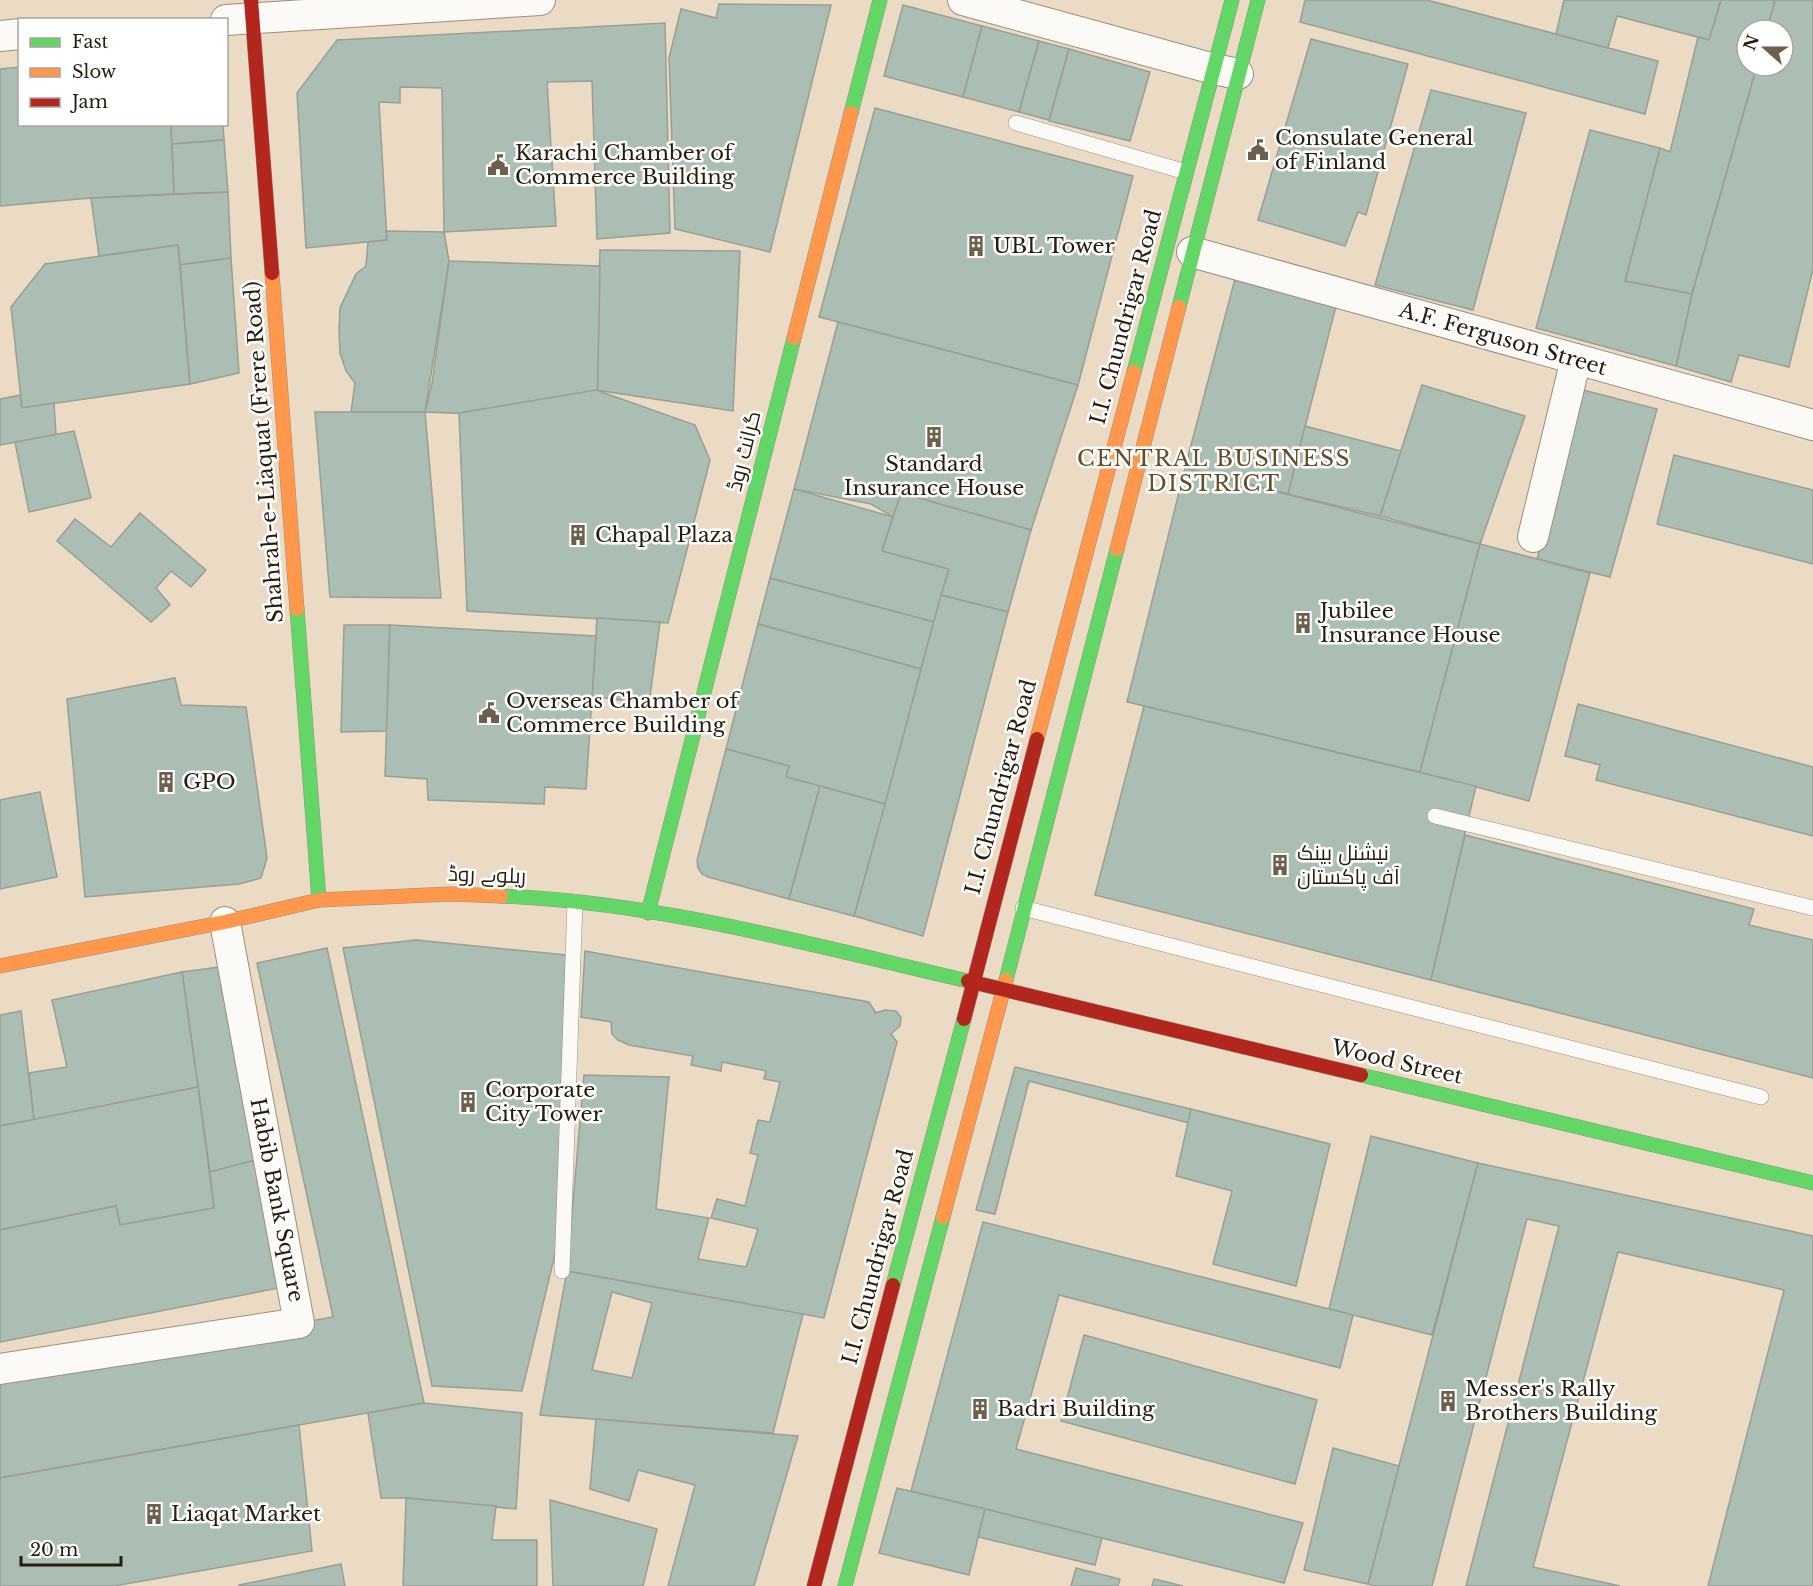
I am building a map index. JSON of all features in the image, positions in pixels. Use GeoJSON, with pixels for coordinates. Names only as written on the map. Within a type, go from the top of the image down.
{"type":"FeatureCollection","features":[{"type":"Feature","properties":{"kind":"main road","name":"گرانٹ روڈ"},"geometry":{"type":"LineString","coordinates":[[648,913],[880,0]]}},
{"type":"Feature","properties":{"kind":"main road","name":"I.I. Chundrigar Road"},"geometry":{"type":"LineString","coordinates":[[845,1586],[1004,989],[1192,252],[1226,72],[1232,0]]}},
{"type":"Feature","properties":{"kind":"main road","name":"I.I. Chundrigar Road"},"geometry":{"type":"LineString","coordinates":[[814,1586],[1186,172],[1258,0]]}},
{"type":"Feature","properties":{"kind":"main road","name":"Shahrah-e-Liaquat (Frere Road)"},"geometry":{"type":"LineString","coordinates":[[243,12],[319,900]]}},
{"type":"Feature","properties":{"kind":"main road","name":"ریلوے روڈ"},"geometry":{"type":"LineString","coordinates":[[0,966],[225,922],[319,900],[450,894],[549,898],[714,923],[972,982]]}},
{"type":"Feature","properties":{"kind":"main road","name":"Wood Street"},"geometry":{"type":"LineString","coordinates":[[972,982],[1813,1183]]}},
{"type":"Feature","properties":{"kind":"street"},"geometry":{"type":"LineString","coordinates":[[243,12],[540,0]]}},
{"type":"Feature","properties":{"kind":"street"},"geometry":{"type":"LineString","coordinates":[[963,0],[1226,72]]}},
{"type":"Feature","properties":{"kind":"street"},"geometry":{"type":"LineString","coordinates":[[0,36],[18,34]]}},
{"type":"Feature","properties":{"kind":"street","name":"A.F. Ferguson Street"},"geometry":{"type":"LineString","coordinates":[[1192,252],[1813,425]]}},
{"type":"Feature","properties":{"kind":"street"},"geometry":{"type":"LineString","coordinates":[[1533,537],[1576,359]]}},
{"type":"Feature","properties":{"kind":"street","name":"Habib Bank Square"},"geometry":{"type":"LineString","coordinates":[[0,1369],[299,1323],[225,922]]}},
{"type":"Feature","properties":{"kind":"lane"},"geometry":{"type":"LineString","coordinates":[[1016,123],[1186,172]]}},
{"type":"Feature","properties":{"kind":"lane"},"geometry":{"type":"LineString","coordinates":[[1435,816],[1813,908]]}},
{"type":"Feature","properties":{"kind":"lane"},"geometry":{"type":"LineString","coordinates":[[562,1271],[575,902]]}},
{"type":"Feature","properties":{"kind":"lane"},"geometry":{"type":"LineString","coordinates":[[1023,908],[1761,1097]]}},
{"type":"Feature","properties":{"kind":"building"},"geometry":{"type":"Polygon","coordinates":[[[1305,0],[1427,0],[1658,61],[1645,114],[1300,22],[1305,0]]]}},
{"type":"Feature","properties":{"kind":"building"},"geometry":{"type":"Polygon","coordinates":[[[1564,0],[1721,0],[1709,40],[1617,16],[1608,48],[1556,34],[1564,0]]]}},
{"type":"Feature","properties":{"kind":"building"},"geometry":{"type":"Polygon","coordinates":[[[1721,0],[1775,0],[1770,18],[1735,18],[1735,78],[1754,78],[1692,294],[1625,281],[1660,148],[1670,152],[1698,37],[1709,40],[1721,0]]]}},
{"type":"Feature","properties":{"kind":"building"},"geometry":{"type":"Polygon","coordinates":[[[1775,0],[1813,0],[1813,269],[1789,367],[1739,355],[1731,382],[1676,366],[1692,294],[1754,78],[1795,78],[1795,18],[1770,18],[1775,0]]]}},
{"type":"Feature","properties":{"kind":"building"},"geometry":{"type":"Polygon","coordinates":[[[719,4],[831,5],[770,252],[675,229],[669,58],[681,9],[716,18],[719,4]]]}},
{"type":"Feature","properties":{"kind":"building"},"geometry":{"type":"Polygon","coordinates":[[[903,5],[982,26],[963,97],[884,76],[903,5]]]}},
{"type":"Feature","properties":{"kind":"building","name":"Karachi Chamber of Commerce Building"},"geometry":{"type":"Polygon","coordinates":[[[665,23],[670,233],[597,239],[592,81],[547,82],[556,226],[444,232],[442,88],[400,87],[400,103],[379,102],[387,240],[306,248],[297,93],[337,40],[665,23]]]}},
{"type":"Feature","properties":{"kind":"building"},"geometry":{"type":"Polygon","coordinates":[[[982,26],[1039,41],[1019,112],[963,97],[982,26]]]}},
{"type":"Feature","properties":{"kind":"building"},"geometry":{"type":"Polygon","coordinates":[[[1311,39],[1408,64],[1366,215],[1358,212],[1345,246],[1258,220],[1311,39]]]}},
{"type":"Feature","properties":{"kind":"building"},"geometry":{"type":"Polygon","coordinates":[[[1039,41],[1069,49],[1049,120],[1019,112],[1039,41]]]}},
{"type":"Feature","properties":{"kind":"building"},"geometry":{"type":"Polygon","coordinates":[[[1069,49],[1150,72],[1130,141],[1049,121],[1069,49]]]}},
{"type":"Feature","properties":{"kind":"building"},"geometry":{"type":"Polygon","coordinates":[[[18,67],[18,126],[171,126],[174,194],[0,206],[0,69],[18,67]]]}},
{"type":"Feature","properties":{"kind":"building"},"geometry":{"type":"Polygon","coordinates":[[[1431,90],[1526,113],[1473,310],[1375,285],[1431,90]]]}},
{"type":"Feature","properties":{"kind":"building","name":"UBL Tower"},"geometry":{"type":"Polygon","coordinates":[[[875,108],[1133,176],[1078,385],[819,317],[875,108]]]}},
{"type":"Feature","properties":{"kind":"building"},"geometry":{"type":"Polygon","coordinates":[[[171,126],[223,126],[224,140],[172,144],[171,126]]]}},
{"type":"Feature","properties":{"kind":"building"},"geometry":{"type":"Polygon","coordinates":[[[1590,130],[1660,148],[1625,281],[1692,294],[1676,366],[1536,328],[1590,130]]]}},
{"type":"Feature","properties":{"kind":"building"},"geometry":{"type":"Polygon","coordinates":[[[224,140],[228,192],[174,194],[172,144],[224,140]]]}},
{"type":"Feature","properties":{"kind":"building"},"geometry":{"type":"Polygon","coordinates":[[[228,192],[231,258],[180,265],[178,245],[99,256],[91,198],[228,192]]]}},
{"type":"Feature","properties":{"kind":"building"},"geometry":{"type":"Polygon","coordinates":[[[386,231],[444,232],[449,261],[425,412],[351,412],[355,383],[346,371],[340,353],[340,308],[356,274],[366,266],[368,242],[387,240],[386,231]]]}},
{"type":"Feature","properties":{"kind":"building"},"geometry":{"type":"Polygon","coordinates":[[[178,245],[190,384],[22,408],[11,307],[45,264],[178,245]]]}},
{"type":"Feature","properties":{"kind":"building"},"geometry":{"type":"Polygon","coordinates":[[[600,250],[740,251],[733,411],[596,390],[600,250]]]}},
{"type":"Feature","properties":{"kind":"building"},"geometry":{"type":"Polygon","coordinates":[[[231,258],[239,373],[190,384],[180,265],[231,258]]]}},
{"type":"Feature","properties":{"kind":"building"},"geometry":{"type":"Polygon","coordinates":[[[449,261],[600,266],[597,419],[425,412],[432,383],[449,261]]]}},
{"type":"Feature","properties":{"kind":"building"},"geometry":{"type":"Polygon","coordinates":[[[1236,275],[1337,302],[1288,494],[1185,468],[1236,275]]]}},
{"type":"Feature","properties":{"kind":"building","name":"Standard Insurance House"},"geometry":{"type":"Polygon","coordinates":[[[838,322],[1078,385],[1031,530],[901,493],[893,517],[871,504],[794,489],[838,322]]]}},
{"type":"Feature","properties":{"kind":"building"},"geometry":{"type":"Polygon","coordinates":[[[1422,385],[1525,416],[1480,544],[1380,516],[1422,385]]]}},
{"type":"Feature","properties":{"kind":"building","name":"Chapal Plaza"},"geometry":{"type":"Polygon","coordinates":[[[596,390],[695,425],[710,460],[668,623],[467,611],[459,413],[596,390]]]}},
{"type":"Feature","properties":{"kind":"building"},"geometry":{"type":"Polygon","coordinates":[[[1583,390],[1657,409],[1610,577],[1537,559],[1583,390]]]}},
{"type":"Feature","properties":{"kind":"building"},"geometry":{"type":"Polygon","coordinates":[[[20,395],[22,408],[54,403],[56,435],[0,445],[0,399],[20,395]]]}},
{"type":"Feature","properties":{"kind":"building"},"geometry":{"type":"Polygon","coordinates":[[[315,412],[425,412],[441,598],[330,597],[315,412]]]}},
{"type":"Feature","properties":{"kind":"building"},"geometry":{"type":"Polygon","coordinates":[[[1305,426],[1401,451],[1380,516],[1288,494],[1305,426]]]}},
{"type":"Feature","properties":{"kind":"building"},"geometry":{"type":"Polygon","coordinates":[[[74,431],[91,498],[29,512],[15,442],[74,431]]]}},
{"type":"Feature","properties":{"kind":"building"},"geometry":{"type":"Polygon","coordinates":[[[1674,455],[1813,490],[1813,564],[1657,524],[1674,455]]]}},
{"type":"Feature","properties":{"kind":"building","name":"Jubilee Insurance House"},"geometry":{"type":"Polygon","coordinates":[[[1185,468],[1480,544],[1420,772],[1127,702],[1185,468]]]}},
{"type":"Feature","properties":{"kind":"building"},"geometry":{"type":"Polygon","coordinates":[[[794,489],[893,517],[882,551],[949,569],[934,622],[770,578],[794,489]]]}},
{"type":"Feature","properties":{"kind":"building"},"geometry":{"type":"Polygon","coordinates":[[[901,493],[1031,530],[1008,612],[941,595],[949,569],[882,551],[901,493]]]}},
{"type":"Feature","properties":{"kind":"building"},"geometry":{"type":"Polygon","coordinates":[[[140,513],[206,570],[191,587],[171,571],[156,588],[170,605],[151,622],[57,541],[75,519],[111,547],[140,513]]]}},
{"type":"Feature","properties":{"kind":"building"},"geometry":{"type":"Polygon","coordinates":[[[1480,544],[1590,573],[1529,801],[1420,772],[1480,544]]]}},
{"type":"Feature","properties":{"kind":"building"},"geometry":{"type":"Polygon","coordinates":[[[770,578],[934,622],[921,669],[758,624],[770,578]]]}},
{"type":"Feature","properties":{"kind":"building"},"geometry":{"type":"Polygon","coordinates":[[[941,595],[1008,612],[923,936],[854,916],[941,595]]]}},
{"type":"Feature","properties":{"kind":"building"},"geometry":{"type":"Polygon","coordinates":[[[597,618],[660,622],[649,704],[592,696],[597,618]]]}},
{"type":"Feature","properties":{"kind":"building"},"geometry":{"type":"Polygon","coordinates":[[[758,624],[921,669],[885,804],[786,777],[789,766],[726,749],[758,624]]]}},
{"type":"Feature","properties":{"kind":"building"},"geometry":{"type":"Polygon","coordinates":[[[344,625],[390,625],[387,731],[341,732],[344,625]]]}},
{"type":"Feature","properties":{"kind":"building","name":"Overseas Chamber of Commerce Building"},"geometry":{"type":"Polygon","coordinates":[[[390,625],[596,636],[586,789],[545,787],[544,804],[428,800],[427,779],[385,776],[390,625]]]}},
{"type":"Feature","properties":{"kind":"building","name":"GPO"},"geometry":{"type":"Polygon","coordinates":[[[175,678],[181,705],[246,707],[267,858],[261,878],[239,884],[85,897],[67,699],[175,678]]]}},
{"type":"Feature","properties":{"kind":"building"},"geometry":{"type":"Polygon","coordinates":[[[1578,704],[1813,767],[1813,836],[1596,780],[1600,765],[1565,756],[1578,704]]]}},
{"type":"Feature","properties":{"kind":"building","name":"نیشنل بینک آف پاکستان"},"geometry":{"type":"Polygon","coordinates":[[[1144,706],[1476,786],[1431,980],[1095,895],[1144,706]]]}},
{"type":"Feature","properties":{"kind":"building"},"geometry":{"type":"Polygon","coordinates":[[[726,749],[789,766],[786,777],[820,786],[789,899],[708,877],[698,868],[697,860],[726,749]]]}},
{"type":"Feature","properties":{"kind":"building"},"geometry":{"type":"Polygon","coordinates":[[[820,786],[885,804],[854,916],[789,899],[820,786]]]}},
{"type":"Feature","properties":{"kind":"building"},"geometry":{"type":"Polygon","coordinates":[[[40,792],[57,877],[0,889],[0,800],[40,792]]]}},
{"type":"Feature","properties":{"kind":"building"},"geometry":{"type":"Polygon","coordinates":[[[1465,835],[1754,909],[1749,925],[1813,940],[1813,1078],[1431,980],[1465,835]]]}},
{"type":"Feature","properties":{"kind":"building","name":"Corporate City Tower"},"geometry":{"type":"Polygon","coordinates":[[[416,940],[566,955],[556,1250],[522,1391],[432,1386],[343,948],[416,940]]]}},
{"type":"Feature","properties":{"kind":"building"},"geometry":{"type":"Polygon","coordinates":[[[327,948],[424,1403],[0,1478],[0,1376],[333,1317],[257,963],[327,948]]]}},
{"type":"Feature","properties":{"kind":"building"},"geometry":{"type":"Polygon","coordinates":[[[585,951],[869,1002],[876,1013],[885,1010],[896,1011],[901,1017],[900,1026],[891,1034],[897,1042],[824,1318],[567,1271],[584,1075],[669,1077],[656,1209],[709,1218],[698,1259],[746,1267],[758,1229],[711,1218],[717,1199],[745,1206],[758,1155],[750,1153],[758,1120],[770,1122],[780,1082],[764,1079],[766,1071],[722,1062],[721,1071],[691,1065],[693,1056],[629,1045],[612,1034],[611,1022],[581,1017],[585,951]]]}},
{"type":"Feature","properties":{"kind":"building"},"geometry":{"type":"Polygon","coordinates":[[[227,966],[263,1158],[210,1172],[182,972],[227,966]]]}},
{"type":"Feature","properties":{"kind":"building"},"geometry":{"type":"Polygon","coordinates":[[[182,972],[198,1087],[34,1120],[29,1073],[67,1067],[52,1000],[182,972]]]}},
{"type":"Feature","properties":{"kind":"building"},"geometry":{"type":"Polygon","coordinates":[[[21,1011],[34,1120],[0,1126],[0,1015],[21,1011]]]}},
{"type":"Feature","properties":{"kind":"building"},"geometry":{"type":"Polygon","coordinates":[[[1015,1067],[1191,1109],[1189,1123],[1029,1081],[995,1214],[976,1210],[1015,1067]]]}},
{"type":"Feature","properties":{"kind":"building"},"geometry":{"type":"Polygon","coordinates":[[[198,1087],[214,1208],[120,1225],[116,1206],[0,1230],[0,1126],[198,1087]]]}},
{"type":"Feature","properties":{"kind":"building"},"geometry":{"type":"Polygon","coordinates":[[[1191,1109],[1330,1144],[1296,1286],[1213,1264],[1232,1191],[1176,1176],[1191,1109]]]}},
{"type":"Feature","properties":{"kind":"building"},"geometry":{"type":"Polygon","coordinates":[[[1371,1136],[1478,1163],[1432,1335],[1329,1309],[1371,1136]]]}},
{"type":"Feature","properties":{"kind":"building"},"geometry":{"type":"Polygon","coordinates":[[[263,1158],[289,1286],[0,1342],[0,1230],[116,1206],[120,1225],[214,1208],[210,1172],[263,1158]]]}},
{"type":"Feature","properties":{"kind":"building","name":"Messer's Rally Brothers Building"},"geometry":{"type":"Polygon","coordinates":[[[1478,1163],[1813,1236],[1813,1586],[1708,1586],[1784,1290],[1618,1252],[1533,1567],[1620,1586],[1466,1586],[1559,1226],[1527,1219],[1432,1586],[1374,1586],[1368,1584],[1478,1163]]]}},
{"type":"Feature","properties":{"kind":"building","name":"Badri Building"},"geometry":{"type":"Polygon","coordinates":[[[983,1222],[1353,1315],[1340,1368],[1059,1295],[1016,1449],[1303,1523],[1284,1583],[911,1491],[983,1222]]]}},
{"type":"Feature","properties":{"kind":"building"},"geometry":{"type":"Polygon","coordinates":[[[567,1271],[803,1314],[773,1433],[540,1415],[567,1271]],[[612,1292],[592,1370],[632,1378],[652,1303],[612,1292]]]}},
{"type":"Feature","properties":{"kind":"building"},"geometry":{"type":"Polygon","coordinates":[[[1084,1335],[1317,1400],[1295,1484],[1061,1421],[1084,1335]]]}},
{"type":"Feature","properties":{"kind":"building"},"geometry":{"type":"Polygon","coordinates":[[[424,1403],[522,1413],[516,1509],[406,1498],[381,1498],[368,1413],[424,1403]]]}},
{"type":"Feature","properties":{"kind":"building"},"geometry":{"type":"Polygon","coordinates":[[[596,1419],[798,1436],[754,1586],[668,1586],[695,1485],[638,1470],[629,1501],[590,1489],[596,1419]]]}},
{"type":"Feature","properties":{"kind":"building","name":"Liaqat Market"},"geometry":{"type":"Polygon","coordinates":[[[299,1425],[312,1551],[114,1586],[0,1586],[0,1478],[299,1425]]]}},
{"type":"Feature","properties":{"kind":"building"},"geometry":{"type":"Polygon","coordinates":[[[1333,1448],[1399,1466],[1368,1584],[1304,1570],[1333,1448]]]}},
{"type":"Feature","properties":{"kind":"building"},"geometry":{"type":"Polygon","coordinates":[[[897,1488],[985,1509],[969,1575],[879,1553],[897,1488]]]}},
{"type":"Feature","properties":{"kind":"building"},"geometry":{"type":"Polygon","coordinates":[[[406,1498],[496,1506],[492,1540],[537,1540],[537,1586],[403,1586],[406,1498]]]}},
{"type":"Feature","properties":{"kind":"building"},"geometry":{"type":"Polygon","coordinates":[[[550,1500],[657,1529],[643,1586],[553,1586],[550,1500]]]}},
{"type":"Feature","properties":{"kind":"building"},"geometry":{"type":"Polygon","coordinates":[[[985,1509],[1102,1538],[1095,1565],[978,1537],[985,1509]]]}},
{"type":"Feature","properties":{"kind":"building"},"geometry":{"type":"Polygon","coordinates":[[[341,1564],[345,1586],[239,1586],[239,1585],[341,1564]]]}},
{"type":"Feature","properties":{"kind":"building"},"geometry":{"type":"Polygon","coordinates":[[[1076,1568],[1120,1579],[1118,1586],[1071,1586],[1076,1568]]]}},
{"type":"Feature","properties":{"kind":"building"},"geometry":{"type":"Polygon","coordinates":[[[1154,1579],[1183,1586],[1152,1586],[1154,1579]]]}},
{"type":"Feature","properties":{"kind":"traffic: fast"},"geometry":{"type":"LineString","coordinates":[[851,113],[880,0]]}},
{"type":"Feature","properties":{"kind":"traffic: fast"},"geometry":{"type":"LineString","coordinates":[[1134,372],[1232,0]]}},
{"type":"Feature","properties":{"kind":"traffic: fast"},"geometry":{"type":"LineString","coordinates":[[1179,307],[1258,0]]}},
{"type":"Feature","properties":{"kind":"traffic: fast"},"geometry":{"type":"LineString","coordinates":[[648,913],[794,338]]}},
{"type":"Feature","properties":{"kind":"traffic: fast"},"geometry":{"type":"LineString","coordinates":[[1006,980],[1117,549]]}},
{"type":"Feature","properties":{"kind":"traffic: fast"},"geometry":{"type":"LineString","coordinates":[[297,609],[319,900]]}},
{"type":"Feature","properties":{"kind":"traffic: fast"},"geometry":{"type":"LineString","coordinates":[[501,896],[560,900],[677,916],[795,940],[968,981]]}},
{"type":"Feature","properties":{"kind":"traffic: fast"},"geometry":{"type":"LineString","coordinates":[[893,1285],[964,1019]]}},
{"type":"Feature","properties":{"kind":"traffic: fast"},"geometry":{"type":"LineString","coordinates":[[1361,1075],[1813,1183]]}},
{"type":"Feature","properties":{"kind":"traffic: fast"},"geometry":{"type":"LineString","coordinates":[[845,1586],[943,1217]]}},
{"type":"Feature","properties":{"kind":"traffic: slow"},"geometry":{"type":"LineString","coordinates":[[794,338],[851,113]]}},
{"type":"Feature","properties":{"kind":"traffic: slow"},"geometry":{"type":"LineString","coordinates":[[272,273],[297,609]]}},
{"type":"Feature","properties":{"kind":"traffic: slow"},"geometry":{"type":"LineString","coordinates":[[1117,549],[1179,307]]}},
{"type":"Feature","properties":{"kind":"traffic: slow"},"geometry":{"type":"LineString","coordinates":[[1037,739],[1134,372]]}},
{"type":"Feature","properties":{"kind":"traffic: slow"},"geometry":{"type":"LineString","coordinates":[[0,966],[225,922],[319,900],[450,894],[501,896]]}},
{"type":"Feature","properties":{"kind":"traffic: slow"},"geometry":{"type":"LineString","coordinates":[[943,1217],[1006,980]]}},
{"type":"Feature","properties":{"kind":"traffic: jam"},"geometry":{"type":"LineString","coordinates":[[251,0],[272,273]]}},
{"type":"Feature","properties":{"kind":"traffic: jam"},"geometry":{"type":"LineString","coordinates":[[964,1019],[1037,739]]}},
{"type":"Feature","properties":{"kind":"traffic: jam"},"geometry":{"type":"LineString","coordinates":[[968,981],[1361,1075]]}},
{"type":"Feature","properties":{"kind":"traffic: jam"},"geometry":{"type":"LineString","coordinates":[[814,1586],[893,1285]]}},
{"type":"Feature","properties":{"kind":"place","name":"Consulate General of Finland"},"geometry":{"type":"Point","coordinates":[1258,150]}},
{"type":"Feature","properties":{"kind":"place","name":"Karachi Chamber of Commerce Building"},"geometry":{"type":"Point","coordinates":[498,165]}},
{"type":"Feature","properties":{"kind":"place","name":"UBL Tower"},"geometry":{"type":"Point","coordinates":[976,246]}},
{"type":"Feature","properties":{"kind":"place","name":"Standard Insurance House"},"geometry":{"type":"Point","coordinates":[934,437]}},
{"type":"Feature","properties":{"kind":"place","name":"Chapal Plaza"},"geometry":{"type":"Point","coordinates":[578,535]}},
{"type":"Feature","properties":{"kind":"place","name":"Jubilee Insurance House"},"geometry":{"type":"Point","coordinates":[1303,623]}},
{"type":"Feature","properties":{"kind":"place","name":"Overseas Chamber of Commerce Building"},"geometry":{"type":"Point","coordinates":[489,713]}},
{"type":"Feature","properties":{"kind":"place","name":"GPO"},"geometry":{"type":"Point","coordinates":[166,782]}},
{"type":"Feature","properties":{"kind":"place","name":"نیشنل بینک آف پاکستان"},"geometry":{"type":"Point","coordinates":[1280,865]}},
{"type":"Feature","properties":{"kind":"place","name":"Corporate City Tower"},"geometry":{"type":"Point","coordinates":[468,1102]}},
{"type":"Feature","properties":{"kind":"place","name":"Messer's Rally Brothers Building"},"geometry":{"type":"Point","coordinates":[1448,1401]}},
{"type":"Feature","properties":{"kind":"place","name":"Badri Building"},"geometry":{"type":"Point","coordinates":[980,1409]}},
{"type":"Feature","properties":{"kind":"place","name":"Liaqat Market"},"geometry":{"type":"Point","coordinates":[154,1514]}},
{"type":"Feature","properties":{"kind":"district","name":"CENTRAL BUSINESS DISTRICT"},"geometry":{"type":"Point","coordinates":[1214,470]}}]}
